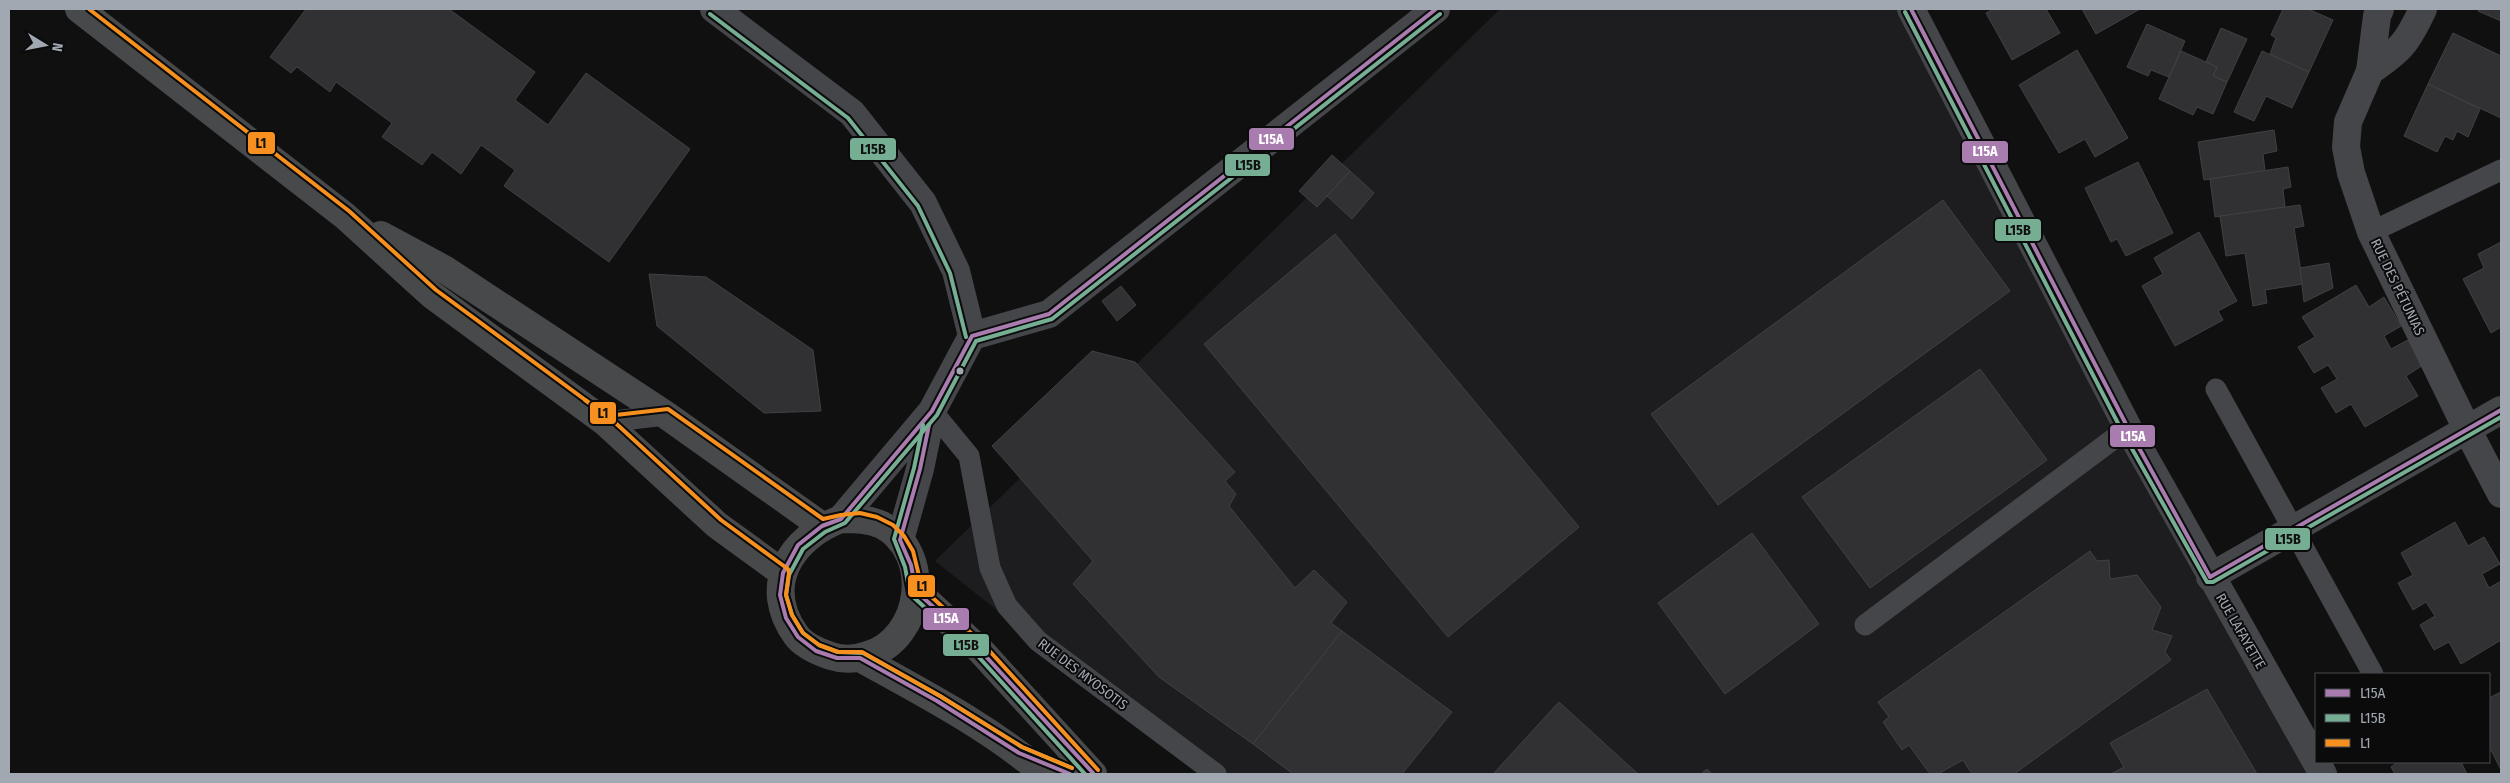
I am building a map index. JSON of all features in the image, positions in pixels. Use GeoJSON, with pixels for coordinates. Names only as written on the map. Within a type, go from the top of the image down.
{"type":"FeatureCollection","features":[{"type":"Feature","properties":{"kind":"main road"},"geometry":{"type":"LineString","coordinates":[[79,9],[345,216],[432,295],[605,422],[717,525],[783,573]]}},
{"type":"Feature","properties":{"kind":"main road"},"geometry":{"type":"LineString","coordinates":[[345,216],[444,269],[832,523]]}},
{"type":"Feature","properties":{"kind":"main road"},"geometry":{"type":"LineString","coordinates":[[862,519],[882,525],[900,540],[910,556],[915,572],[916,591],[913,610],[906,627],[886,647],[860,658],[838,658],[816,651],[798,637],[786,618],[780,595],[783,573],[798,545],[832,523],[862,519]]}},
{"type":"Feature","properties":{"kind":"main road"},"geometry":{"type":"LineString","coordinates":[[916,591],[980,650],[1093,774]]}},
{"type":"Feature","properties":{"kind":"main road"},"geometry":{"type":"LineString","coordinates":[[860,658],[937,701],[1019,753],[1044,774]]}},
{"type":"Feature","properties":{"kind":"street"},"geometry":{"type":"LineString","coordinates":[[714,9],[852,113],[858,120],[923,203],[956,271],[972,336],[932,411],[832,523]]}},
{"type":"Feature","properties":{"kind":"street"},"geometry":{"type":"LineString","coordinates":[[972,336],[1050,314],[1436,9]]}},
{"type":"Feature","properties":{"kind":"street","name":"RUE LAFAYETTE"},"geometry":{"type":"LineString","coordinates":[[1911,9],[2128,428],[2210,577],[2315,760]]}},
{"type":"Feature","properties":{"kind":"street","name":"RUE DES PÉTUNIAS"},"geometry":{"type":"LineString","coordinates":[[2380,9],[2377,16],[2370,71],[2348,122],[2346,147],[2351,173],[2371,232],[2467,429],[2501,494]]}},
{"type":"Feature","properties":{"kind":"street"},"geometry":{"type":"LineString","coordinates":[[2370,71],[2394,54],[2409,38],[2423,9]]}},
{"type":"Feature","properties":{"kind":"street"},"geometry":{"type":"LineString","coordinates":[[2210,577],[2501,410]]}},
{"type":"Feature","properties":{"kind":"street"},"geometry":{"type":"LineString","coordinates":[[900,540],[920,469],[932,411]]}},
{"type":"Feature","properties":{"kind":"street","name":"RUE LAFAYETTE"},"geometry":{"type":"LineString","coordinates":[[2317,763],[2323,774]]}},
{"type":"Feature","properties":{"kind":"lane"},"geometry":{"type":"LineString","coordinates":[[2371,232],[2501,170]]}},
{"type":"Feature","properties":{"kind":"lane"},"geometry":{"type":"LineString","coordinates":[[2216,389],[2371,673]]}},
{"type":"Feature","properties":{"kind":"lane","name":"RUE DES MYOSOTIS"},"geometry":{"type":"LineString","coordinates":[[932,411],[968,456],[990,568],[1007,606],[1038,641],[1216,774]]}},
{"type":"Feature","properties":{"kind":"lane"},"geometry":{"type":"LineString","coordinates":[[605,422],[666,415]]}},
{"type":"Feature","properties":{"kind":"lane"},"geometry":{"type":"LineString","coordinates":[[1865,625],[2128,428]]}},
{"type":"Feature","properties":{"kind":"lane"},"geometry":{"type":"LineString","coordinates":[[1019,753],[1070,774]]}},
{"type":"Feature","properties":{"kind":"shaded area"},"geometry":{"type":"Polygon","coordinates":[[[1500,9],[1922,9],[2315,759],[2315,763],[2317,763],[2323,774],[1203,774],[935,561],[1500,9]]]}},
{"type":"Feature","properties":{"kind":"building"},"geometry":{"type":"Polygon","coordinates":[[[306,9],[449,9],[535,72],[515,100],[548,125],[586,73],[690,149],[609,262],[504,186],[515,170],[481,145],[461,174],[432,152],[422,165],[382,137],[392,123],[336,82],[330,92],[297,67],[291,73],[270,57],[306,9]]]}},
{"type":"Feature","properties":{"kind":"building"},"geometry":{"type":"Polygon","coordinates":[[[1994,9],[2046,9],[2060,33],[2012,60],[1986,13],[1994,9]]]}},
{"type":"Feature","properties":{"kind":"building"},"geometry":{"type":"Polygon","coordinates":[[[2082,9],[2140,9],[2096,34],[2082,9]]]}},
{"type":"Feature","properties":{"kind":"building"},"geometry":{"type":"Polygon","coordinates":[[[2283,9],[2308,9],[2333,20],[2309,72],[2270,54],[2276,38],[2271,35],[2283,9]]]}},
{"type":"Feature","properties":{"kind":"building"},"geometry":{"type":"Polygon","coordinates":[[[2480,9],[2501,9],[2501,21],[2478,11],[2480,9]]]}},
{"type":"Feature","properties":{"kind":"building"},"geometry":{"type":"Polygon","coordinates":[[[2147,24],[2185,41],[2169,77],[2151,70],[2148,76],[2127,67],[2147,24]]]}},
{"type":"Feature","properties":{"kind":"building"},"geometry":{"type":"Polygon","coordinates":[[[2221,28],[2247,39],[2227,82],[2213,76],[2217,67],[2206,62],[2221,28]]]}},
{"type":"Feature","properties":{"kind":"building"},"geometry":{"type":"Polygon","coordinates":[[[2453,33],[2501,56],[2501,118],[2428,84],[2453,33]]]}},
{"type":"Feature","properties":{"kind":"building"},"geometry":{"type":"Polygon","coordinates":[[[2077,50],[2128,138],[2095,157],[2085,139],[2059,153],[2019,85],[2077,50]]]}},
{"type":"Feature","properties":{"kind":"building"},"geometry":{"type":"Polygon","coordinates":[[[2181,51],[2217,67],[2213,76],[2227,82],[2213,114],[2197,107],[2193,115],[2159,99],[2181,51]]]}},
{"type":"Feature","properties":{"kind":"building"},"geometry":{"type":"Polygon","coordinates":[[[2262,51],[2309,72],[2292,108],[2266,96],[2254,121],[2234,112],[2262,51]]]}},
{"type":"Feature","properties":{"kind":"building"},"geometry":{"type":"Polygon","coordinates":[[[2428,84],[2480,109],[2468,137],[2457,131],[2453,140],[2445,136],[2437,152],[2404,136],[2428,84]]]}},
{"type":"Feature","properties":{"kind":"building"},"geometry":{"type":"Polygon","coordinates":[[[2274,130],[2277,151],[2263,154],[2265,171],[2204,180],[2198,142],[2274,130]]]}},
{"type":"Feature","properties":{"kind":"building"},"geometry":{"type":"Polygon","coordinates":[[[1332,155],[1350,171],[1317,207],[1299,191],[1332,155]]]}},
{"type":"Feature","properties":{"kind":"building"},"geometry":{"type":"Polygon","coordinates":[[[2138,162],[2173,233],[2126,256],[2117,239],[2111,242],[2085,188],[2138,162]]]}},
{"type":"Feature","properties":{"kind":"building"},"geometry":{"type":"Polygon","coordinates":[[[2288,167],[2291,187],[2283,189],[2285,207],[2215,217],[2210,179],[2288,167]]]}},
{"type":"Feature","properties":{"kind":"building"},"geometry":{"type":"Polygon","coordinates":[[[1350,171],[1374,193],[1352,219],[1327,196],[1350,171]]]}},
{"type":"Feature","properties":{"kind":"building"},"geometry":{"type":"Polygon","coordinates":[[[1943,200],[2010,291],[1718,505],[1651,414],[1943,200]]]}},
{"type":"Feature","properties":{"kind":"building"},"geometry":{"type":"Polygon","coordinates":[[[2300,205],[2304,226],[2294,228],[2303,284],[2265,290],[2267,303],[2253,306],[2245,253],[2226,256],[2220,216],[2300,205]]]}},
{"type":"Feature","properties":{"kind":"building"},"geometry":{"type":"Polygon","coordinates":[[[2199,232],[2237,301],[2218,311],[2223,320],[2175,346],[2142,286],[2163,274],[2154,258],[2199,232]]]}},
{"type":"Feature","properties":{"kind":"building"},"geometry":{"type":"Polygon","coordinates":[[[1335,234],[1579,527],[1448,637],[1204,344],[1335,234]]]}},
{"type":"Feature","properties":{"kind":"building"},"geometry":{"type":"Polygon","coordinates":[[[2501,242],[2501,327],[2491,333],[2463,279],[2484,268],[2478,254],[2501,242]]]}},
{"type":"Feature","properties":{"kind":"building"},"geometry":{"type":"Polygon","coordinates":[[[2329,263],[2333,288],[2304,302],[2300,268],[2329,263]]]}},
{"type":"Feature","properties":{"kind":"building"},"geometry":{"type":"Polygon","coordinates":[[[649,274],[706,277],[813,350],[821,411],[764,413],[657,326],[649,274]]]}},
{"type":"Feature","properties":{"kind":"building"},"geometry":{"type":"Polygon","coordinates":[[[2356,285],[2369,307],[2384,297],[2401,326],[2384,336],[2391,349],[2408,340],[2423,365],[2406,376],[2418,396],[2365,427],[2351,404],[2336,413],[2321,388],[2337,379],[2328,365],[2314,373],[2298,347],[2315,337],[2302,317],[2356,285]]]}},
{"type":"Feature","properties":{"kind":"building"},"geometry":{"type":"Polygon","coordinates":[[[1121,286],[1136,305],[1117,321],[1102,301],[1121,286]]]}},
{"type":"Feature","properties":{"kind":"building"},"geometry":{"type":"Polygon","coordinates":[[[1092,351],[1135,362],[1235,472],[1225,481],[1236,494],[1229,506],[1295,588],[1314,570],[1347,602],[1331,623],[1342,631],[1253,744],[1159,677],[1073,584],[1093,561],[992,446],[1092,351]]]}},
{"type":"Feature","properties":{"kind":"building"},"geometry":{"type":"Polygon","coordinates":[[[1980,369],[2047,460],[1870,588],[1802,497],[1980,369]]]}},
{"type":"Feature","properties":{"kind":"building"},"geometry":{"type":"Polygon","coordinates":[[[2455,522],[2468,546],[2484,537],[2500,564],[2482,574],[2489,588],[2501,581],[2501,640],[2461,664],[2449,642],[2434,650],[2420,625],[2435,616],[2426,602],[2413,610],[2398,583],[2413,575],[2401,553],[2455,522]]]}},
{"type":"Feature","properties":{"kind":"building"},"geometry":{"type":"Polygon","coordinates":[[[1752,533],[1819,624],[1725,694],[1658,603],[1752,533]]]}},
{"type":"Feature","properties":{"kind":"building"},"geometry":{"type":"Polygon","coordinates":[[[2090,551],[2097,561],[2109,560],[2110,579],[2137,575],[2161,607],[2152,630],[2172,636],[2165,652],[2171,660],[2014,774],[1972,774],[1963,760],[1938,774],[1930,774],[1909,745],[1902,750],[1883,722],[1889,717],[1878,702],[2090,551]]]}},
{"type":"Feature","properties":{"kind":"building"},"geometry":{"type":"Polygon","coordinates":[[[1342,631],[1452,712],[1402,774],[1293,774],[1253,744],[1342,631]]]}},
{"type":"Feature","properties":{"kind":"building"},"geometry":{"type":"Polygon","coordinates":[[[2207,689],[2257,774],[2111,774],[2124,767],[2110,743],[2207,689]]]}},
{"type":"Feature","properties":{"kind":"building"},"geometry":{"type":"Polygon","coordinates":[[[2501,692],[2501,770],[2490,748],[2490,698],[2501,692]]]}},
{"type":"Feature","properties":{"kind":"building"},"geometry":{"type":"Polygon","coordinates":[[[1559,702],[1638,774],[1493,774],[1559,702]]]}},
{"type":"Feature","properties":{"kind":"building"},"geometry":{"type":"Polygon","coordinates":[[[2397,763],[2462,763],[2467,774],[2395,774],[2391,767],[2397,763]]]}},
{"type":"Feature","properties":{"kind":"building"},"geometry":{"type":"Polygon","coordinates":[[[1707,769],[1712,774],[1701,774],[1707,769]]]}},
{"type":"Feature","properties":{"kind":"transit line","name":"L1"},"geometry":{"type":"LineString","coordinates":[[89,9],[349,211],[436,290],[607,416],[668,409],[823,519],[860,513],[877,517],[893,525],[904,536],[913,551],[922,588],[985,646],[1098,770]]}},
{"type":"Feature","properties":{"kind":"transit line","name":"L15A"},"geometry":{"type":"LineString","coordinates":[[1070,774],[1019,753],[937,701],[860,658],[837,658],[816,651],[798,637],[786,618],[780,595],[783,573],[798,545],[822,526],[841,519],[932,411],[972,336],[1049,314],[1436,9]]}},
{"type":"Feature","properties":{"kind":"transit line","name":"L15A"},"geometry":{"type":"LineString","coordinates":[[1911,9],[2128,428],[2210,577]]}},
{"type":"Feature","properties":{"kind":"transit line","name":"L15B"},"geometry":{"type":"LineString","coordinates":[[1905,12],[2122,431],[2207,582],[2213,582],[2501,417]]}},
{"type":"Feature","properties":{"kind":"transit line","name":"L15B"},"geometry":{"type":"LineString","coordinates":[[710,14],[848,118],[918,206],[950,273],[966,337]]}},
{"type":"Feature","properties":{"kind":"transit line","name":"L15B"},"geometry":{"type":"LineString","coordinates":[[1072,768],[1022,747],[940,696],[863,653],[838,652],[819,645],[803,633],[792,615],[786,595],[789,575],[803,549],[825,532],[845,523],[937,415],[976,341],[1052,319],[1440,14]]}},
{"type":"Feature","properties":{"kind":"transit line","name":"L1"},"geometry":{"type":"LineString","coordinates":[[585,400],[609,417],[721,520],[788,569],[786,595],[792,615],[803,633],[819,645],[838,652],[862,652],[940,696],[1022,747],[1072,768]]}},
{"type":"Feature","properties":{"kind":"transit line","name":"L15A"},"geometry":{"type":"LineString","coordinates":[[2210,577],[2501,410]]}},
{"type":"Feature","properties":{"kind":"transit line","name":"L15B"},"geometry":{"type":"LineString","coordinates":[[923,425],[914,468],[894,539],[905,567],[910,594],[976,654],[1085,774]]}},
{"type":"Feature","properties":{"kind":"transit line","name":"L15A"},"geometry":{"type":"LineString","coordinates":[[929,425],[920,469],[900,540],[911,565],[916,591],[980,650],[1093,773]]}}]}
